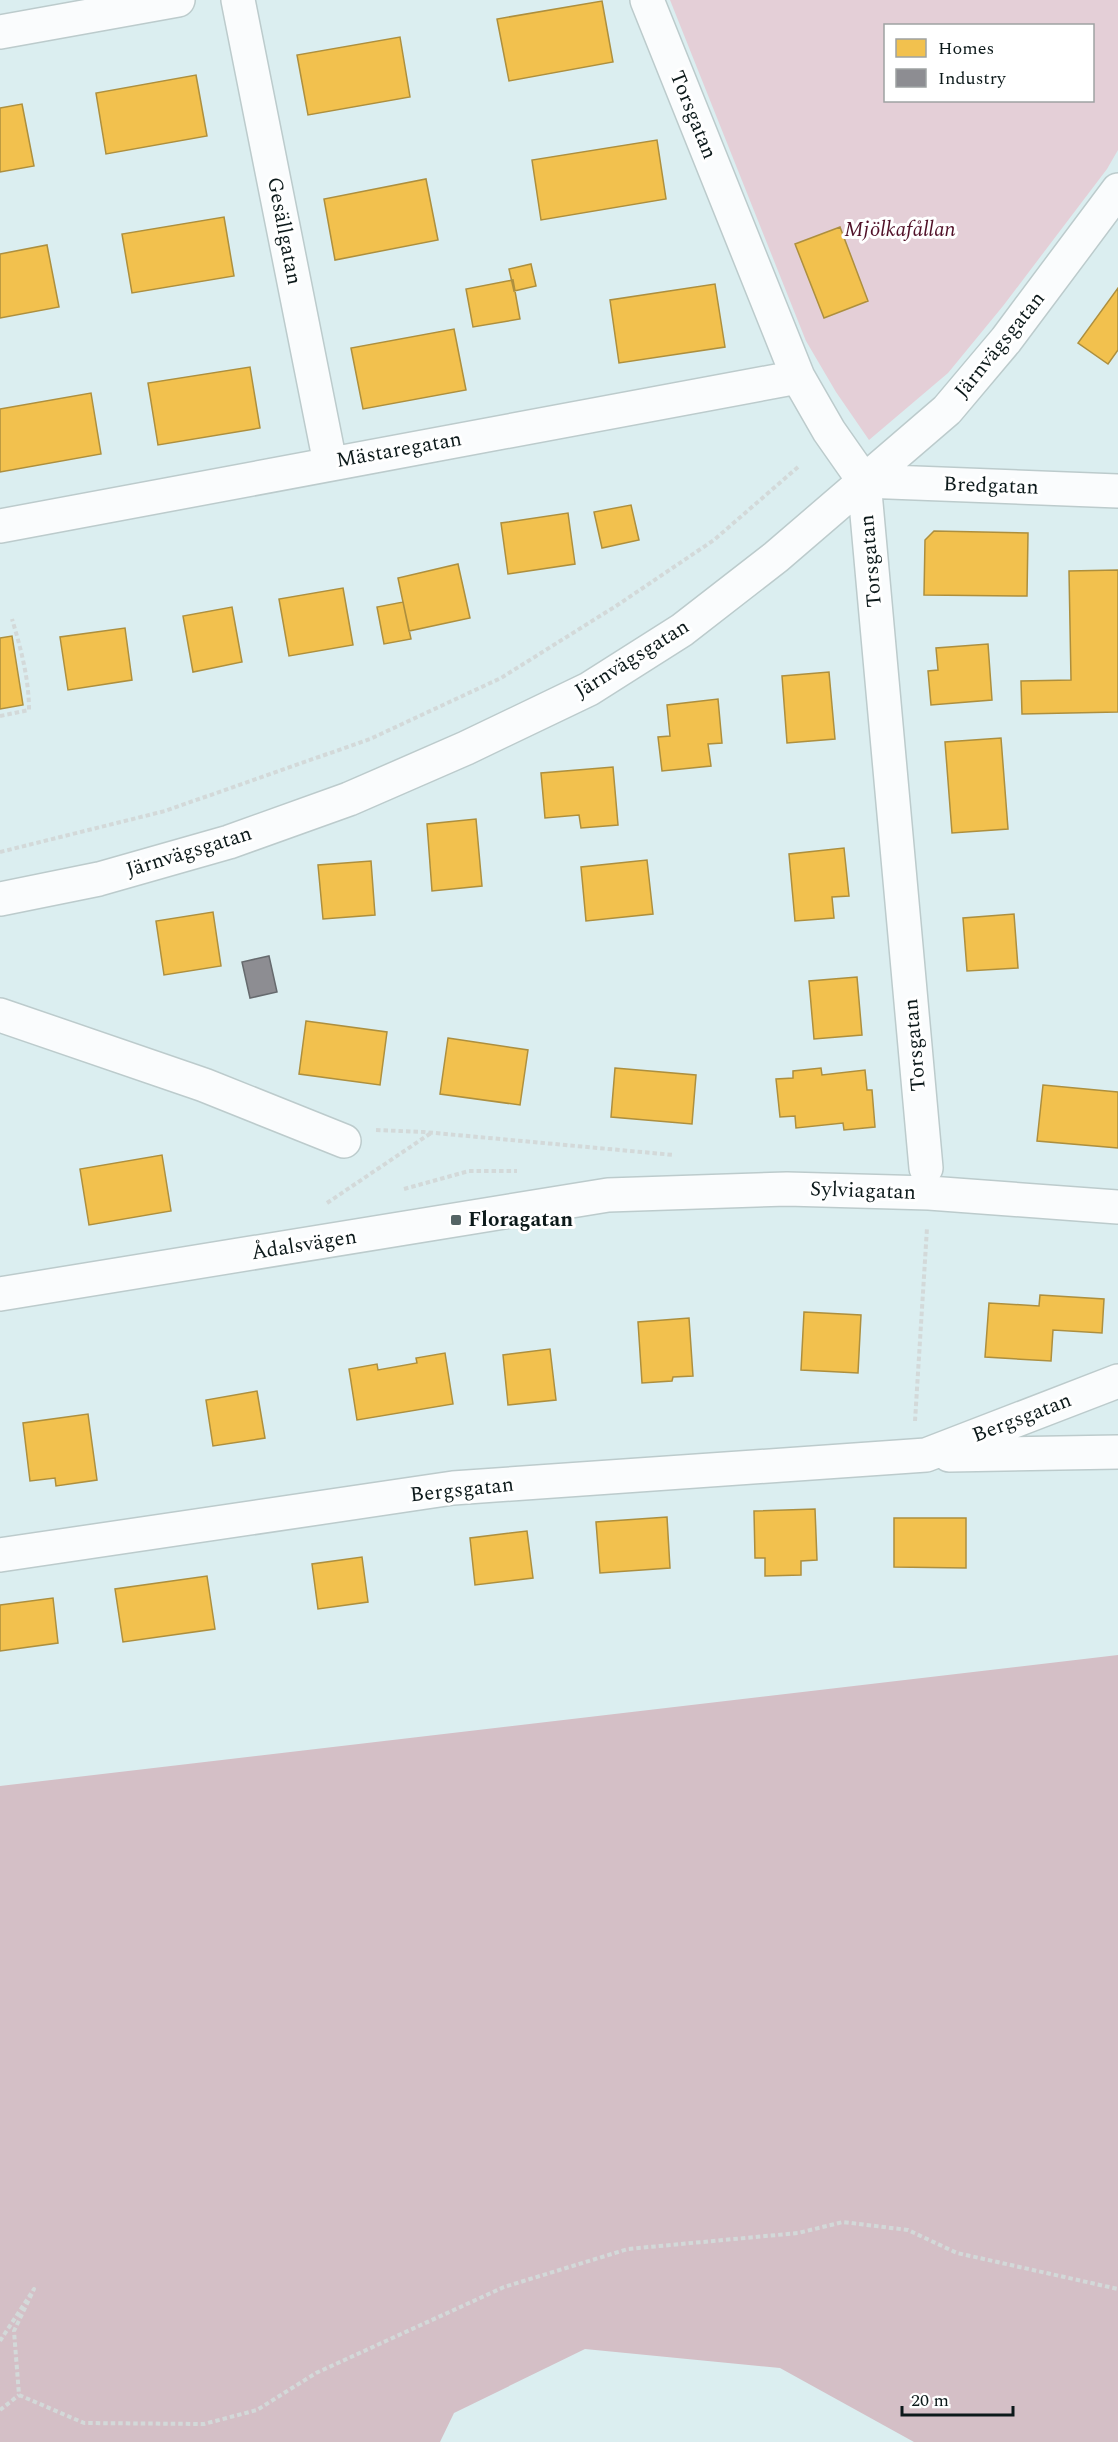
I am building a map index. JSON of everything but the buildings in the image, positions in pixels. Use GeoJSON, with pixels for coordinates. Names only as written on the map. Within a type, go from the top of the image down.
{"type":"FeatureCollection","features":[{"type":"Feature","properties":{"kind":"street"},"geometry":{"type":"LineString","coordinates":[[0,32],[178,0]]}},
{"type":"Feature","properties":{"kind":"street","name":"Gesällgatan"},"geometry":{"type":"LineString","coordinates":[[238,0],[330,463]]}},
{"type":"Feature","properties":{"kind":"street","name":"Torsgatan"},"geometry":{"type":"LineString","coordinates":[[647,0],[798,377],[829,430],[864,481],[928,1180]]}},
{"type":"Feature","properties":{"kind":"street","name":"Järnvägsgatan"},"geometry":{"type":"LineString","coordinates":[[0,899],[99,879],[229,842],[349,800],[466,748],[589,689],[682,630],[776,557],[947,411],[1006,340],[1118,190]]}},
{"type":"Feature","properties":{"kind":"street","name":"Mästaregatan"},"geometry":{"type":"LineString","coordinates":[[0,526],[798,377]]}},
{"type":"Feature","properties":{"kind":"street","name":"Bredgatan"},"geometry":{"type":"LineString","coordinates":[[864,481],[1118,491]]}},
{"type":"Feature","properties":{"kind":"street"},"geometry":{"type":"LineString","coordinates":[[0,1015],[357,1135]]}},
{"type":"Feature","properties":{"kind":"street","name":"Sylviagatan"},"geometry":{"type":"LineString","coordinates":[[608,1195],[787,1189],[928,1180],[1118,1207]]}},
{"type":"Feature","properties":{"kind":"street","name":"Ådalsvägen"},"geometry":{"type":"LineString","coordinates":[[0,1294],[608,1195]]}},
{"type":"Feature","properties":{"kind":"street","name":"Bergsgatan"},"geometry":{"type":"LineString","coordinates":[[919,1456],[1118,1381]]}},
{"type":"Feature","properties":{"kind":"street","name":"Bergsgatan"},"geometry":{"type":"LineString","coordinates":[[0,1555],[453,1488],[919,1456],[1118,1452]]}},
{"type":"Feature","properties":{"kind":"path"},"geometry":{"type":"LineString","coordinates":[[0,852],[165,811],[370,739],[501,678],[616,606],[714,540],[798,467]]}},
{"type":"Feature","properties":{"kind":"path"},"geometry":{"type":"LineString","coordinates":[[0,716],[29,710],[22,654],[12,620]]}},
{"type":"Feature","properties":{"kind":"path"},"geometry":{"type":"LineString","coordinates":[[321,1209],[431,1133]]}},
{"type":"Feature","properties":{"kind":"path"},"geometry":{"type":"LineString","coordinates":[[357,1135],[431,1133],[675,1155]]}},
{"type":"Feature","properties":{"kind":"path"},"geometry":{"type":"LineString","coordinates":[[919,1456],[928,1180]]}},
{"type":"Feature","properties":{"kind":"path"},"geometry":{"type":"LineString","coordinates":[[19,2395],[84,2423],[204,2424],[257,2410],[316,2373],[504,2287],[628,2249],[798,2233],[843,2222],[908,2230],[957,2253],[1118,2289]]}},
{"type":"Feature","properties":{"kind":"path"},"geometry":{"type":"LineString","coordinates":[[0,2341],[34,2289],[14,2331],[19,2395]]}},
{"type":"Feature","properties":{"kind":"path"},"geometry":{"type":"LineString","coordinates":[[0,2410],[19,2395]]}},
{"type":"Feature","properties":{"kind":"green space","name":"Mjölkafållan"},"geometry":{"type":"Polygon","coordinates":[[[670,0],[1118,0],[1118,150],[1107,169],[1003,306],[948,373],[869,440],[836,392],[806,341],[670,0]]]}},
{"type":"Feature","properties":{"kind":"shaded area"},"geometry":{"type":"Polygon","coordinates":[[[1118,1655],[1118,2442],[914,2442],[780,2368],[585,2349],[454,2413],[440,2442],[0,2442],[0,1786],[1118,1655]]]}},
{"type":"Feature","properties":{"kind":"place","name":"Floragatan"},"geometry":{"type":"Point","coordinates":[456,1220]}}]}
